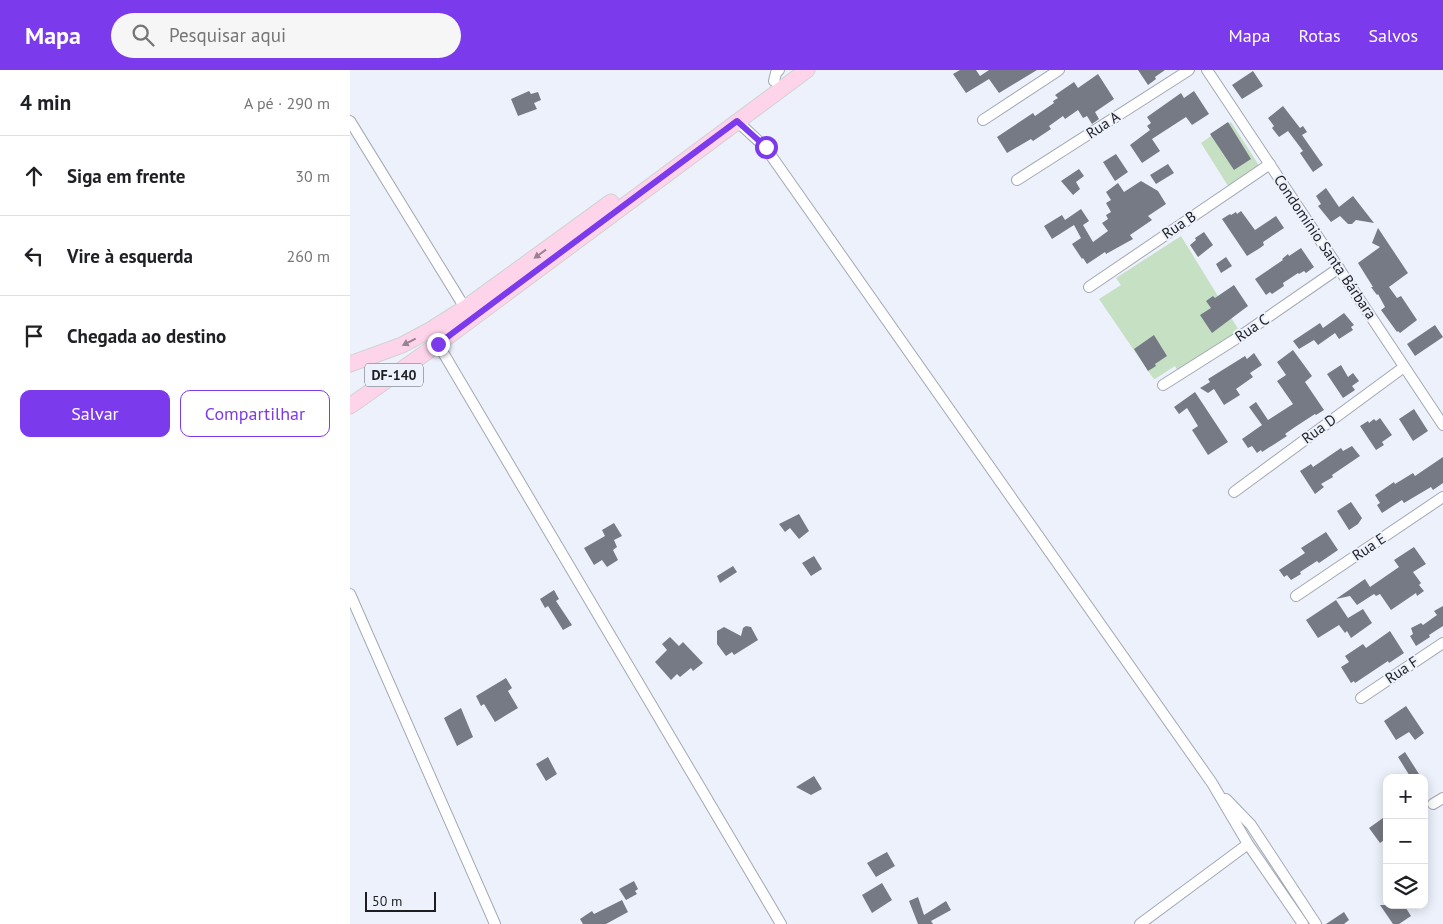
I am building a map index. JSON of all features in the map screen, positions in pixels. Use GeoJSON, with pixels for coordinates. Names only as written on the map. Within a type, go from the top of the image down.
{"type":"FeatureCollection","features":[{"type":"Feature","properties":{"kind":"main road","name":"DF-140"},"geometry":{"type":"LineString","coordinates":[[350,364],[402,345],[465,308],[777,76],[791,70]]}},
{"type":"Feature","properties":{"kind":"main road","name":"DF-140"},"geometry":{"type":"LineString","coordinates":[[350,406],[438,344],[807,70]]}},
{"type":"Feature","properties":{"kind":"street"},"geometry":{"type":"LineString","coordinates":[[983,120],[1059,70]]}},
{"type":"Feature","properties":{"kind":"street","name":"Rua A"},"geometry":{"type":"LineString","coordinates":[[1017,180],[1188,70]]}},
{"type":"Feature","properties":{"kind":"street","name":"Condomínio Santa Bárbara"},"geometry":{"type":"LineString","coordinates":[[1208,70],[1443,425]]}},
{"type":"Feature","properties":{"kind":"street"},"geometry":{"type":"LineString","coordinates":[[350,121],[465,308]]}},
{"type":"Feature","properties":{"kind":"street"},"geometry":{"type":"LineString","coordinates":[[737,121],[766,147],[1212,783],[1248,844],[1303,924]]}},
{"type":"Feature","properties":{"kind":"street","name":"Rua B"},"geometry":{"type":"LineString","coordinates":[[1089,287],[1270,164]]}},
{"type":"Feature","properties":{"kind":"street","name":"Rua C"},"geometry":{"type":"LineString","coordinates":[[1163,385],[1242,335],[1339,268]]}},
{"type":"Feature","properties":{"kind":"street"},"geometry":{"type":"LineString","coordinates":[[438,344],[782,924]]}},
{"type":"Feature","properties":{"kind":"street","name":"Rua D"},"geometry":{"type":"LineString","coordinates":[[1234,492],[1404,367]]}},
{"type":"Feature","properties":{"kind":"street","name":"Rua E"},"geometry":{"type":"LineString","coordinates":[[1296,596],[1443,497]]}},
{"type":"Feature","properties":{"kind":"street"},"geometry":{"type":"LineString","coordinates":[[350,594],[495,924]]}},
{"type":"Feature","properties":{"kind":"street","name":"Rua F"},"geometry":{"type":"LineString","coordinates":[[1360,698],[1443,643]]}},
{"type":"Feature","properties":{"kind":"street"},"geometry":{"type":"LineString","coordinates":[[1212,783],[1250,825],[1316,924]]}},
{"type":"Feature","properties":{"kind":"street"},"geometry":{"type":"LineString","coordinates":[[1433,804],[1443,798]]}},
{"type":"Feature","properties":{"kind":"street"},"geometry":{"type":"LineString","coordinates":[[1140,924],[1248,844]]}},
{"type":"Feature","properties":{"kind":"green space"},"geometry":{"type":"Polygon","coordinates":[[[1231,122],[1260,167],[1230,189],[1201,143],[1231,122]]]}},
{"type":"Feature","properties":{"kind":"green space"},"geometry":{"type":"Polygon","coordinates":[[[1181,236],[1240,332],[1179,373],[1175,366],[1155,379],[1099,299],[1121,285],[1116,278],[1181,236]]]}},
{"type":"Feature","properties":{"kind":"building"},"geometry":{"type":"Polygon","coordinates":[[[960,70],[976,70],[980,76],[989,70],[1037,70],[999,93],[989,79],[966,93],[953,74],[960,70]]]}},
{"type":"Feature","properties":{"kind":"building"},"geometry":{"type":"Polygon","coordinates":[[[1138,70],[1165,70],[1148,85],[1138,70]]]}},
{"type":"Feature","properties":{"kind":"building"},"geometry":{"type":"Polygon","coordinates":[[[1253,71],[1263,86],[1242,99],[1232,85],[1253,71]]]}},
{"type":"Feature","properties":{"kind":"building"},"geometry":{"type":"Polygon","coordinates":[[[1098,74],[1114,99],[1095,112],[1099,119],[1092,124],[1087,116],[1083,118],[1078,110],[1065,119],[1063,116],[1049,126],[1051,129],[1033,141],[1031,139],[1007,153],[997,137],[1033,113],[1035,116],[1054,103],[1053,101],[1058,98],[1055,95],[1074,82],[1078,88],[1098,74]]]}},
{"type":"Feature","properties":{"kind":"building"},"geometry":{"type":"Polygon","coordinates":[[[529,91],[531,94],[538,92],[541,100],[534,103],[537,109],[518,116],[511,99],[529,91]]]}},
{"type":"Feature","properties":{"kind":"building"},"geometry":{"type":"Polygon","coordinates":[[[1194,91],[1209,114],[1192,125],[1186,117],[1152,139],[1160,151],[1142,163],[1130,145],[1150,130],[1147,126],[1151,123],[1147,117],[1181,93],[1184,98],[1194,91]]]}},
{"type":"Feature","properties":{"kind":"building"},"geometry":{"type":"Polygon","coordinates":[[[1283,106],[1300,128],[1303,126],[1307,132],[1302,135],[1323,165],[1313,172],[1300,153],[1303,151],[1288,131],[1279,137],[1272,128],[1274,126],[1268,118],[1283,106]]]}},
{"type":"Feature","properties":{"kind":"building"},"geometry":{"type":"Polygon","coordinates":[[[1228,122],[1251,159],[1234,170],[1210,134],[1228,122]]]}},
{"type":"Feature","properties":{"kind":"building"},"geometry":{"type":"Polygon","coordinates":[[[1116,154],[1128,172],[1115,181],[1103,162],[1116,154]]]}},
{"type":"Feature","properties":{"kind":"building"},"geometry":{"type":"Polygon","coordinates":[[[1168,164],[1174,173],[1156,184],[1150,175],[1168,164]]]}},
{"type":"Feature","properties":{"kind":"building"},"geometry":{"type":"Polygon","coordinates":[[[1079,169],[1084,176],[1076,182],[1080,189],[1073,195],[1061,181],[1079,169]]]}},
{"type":"Feature","properties":{"kind":"building"},"geometry":{"type":"Polygon","coordinates":[[[1141,181],[1158,191],[1166,204],[1148,216],[1152,220],[1130,235],[1133,239],[1106,254],[1105,252],[1087,264],[1072,244],[1081,238],[1074,225],[1052,239],[1044,226],[1062,215],[1065,220],[1081,209],[1089,221],[1083,225],[1093,242],[1108,231],[1102,223],[1108,219],[1106,215],[1111,212],[1106,203],[1111,200],[1106,192],[1118,183],[1124,192],[1141,181]]]}},
{"type":"Feature","properties":{"kind":"building"},"geometry":{"type":"Polygon","coordinates":[[[1326,188],[1339,207],[1353,196],[1374,223],[1356,220],[1352,224],[1348,224],[1340,216],[1331,222],[1318,206],[1321,204],[1316,196],[1326,188]]]}},
{"type":"Feature","properties":{"kind":"building"},"geometry":{"type":"Polygon","coordinates":[[[1241,211],[1255,230],[1276,216],[1284,228],[1263,242],[1264,245],[1247,256],[1222,219],[1230,214],[1236,212],[1237,214],[1241,211]]]}},
{"type":"Feature","properties":{"kind":"building"},"geometry":{"type":"Polygon","coordinates":[[[1378,228],[1408,273],[1389,287],[1397,298],[1401,296],[1417,320],[1400,333],[1397,332],[1381,310],[1385,307],[1358,263],[1380,247],[1372,243],[1378,228]]]}},
{"type":"Feature","properties":{"kind":"building"},"geometry":{"type":"Polygon","coordinates":[[[1204,232],[1213,245],[1198,257],[1190,245],[1196,240],[1195,238],[1204,232]]]}},
{"type":"Feature","properties":{"kind":"building"},"geometry":{"type":"Polygon","coordinates":[[[1301,248],[1314,267],[1306,273],[1304,271],[1298,273],[1283,283],[1284,286],[1272,294],[1270,292],[1266,295],[1255,279],[1283,260],[1288,254],[1289,256],[1301,248]]]}},
{"type":"Feature","properties":{"kind":"building"},"geometry":{"type":"Polygon","coordinates":[[[1226,257],[1232,266],[1221,273],[1216,264],[1226,257]]]}},
{"type":"Feature","properties":{"kind":"building"},"geometry":{"type":"Polygon","coordinates":[[[1234,285],[1248,306],[1212,333],[1200,315],[1211,308],[1206,301],[1213,296],[1215,298],[1234,285]]]}},
{"type":"Feature","properties":{"kind":"building"},"geometry":{"type":"Polygon","coordinates":[[[1344,313],[1354,325],[1351,327],[1353,330],[1339,339],[1335,333],[1318,345],[1314,340],[1299,349],[1293,341],[1320,323],[1323,328],[1344,313]]]}},
{"type":"Feature","properties":{"kind":"building"},"geometry":{"type":"Polygon","coordinates":[[[1435,325],[1443,337],[1415,356],[1407,344],[1435,325]]]}},
{"type":"Feature","properties":{"kind":"building"},"geometry":{"type":"Polygon","coordinates":[[[1154,335],[1167,356],[1148,371],[1134,349],[1154,335]]]}},
{"type":"Feature","properties":{"kind":"building"},"geometry":{"type":"Polygon","coordinates":[[[1293,350],[1312,376],[1305,382],[1324,410],[1285,434],[1287,436],[1262,452],[1261,450],[1257,453],[1252,446],[1248,448],[1242,439],[1262,425],[1249,407],[1256,402],[1268,420],[1293,404],[1277,381],[1286,375],[1277,362],[1293,350]]]}},
{"type":"Feature","properties":{"kind":"building"},"geometry":{"type":"Polygon","coordinates":[[[1254,353],[1262,365],[1250,373],[1253,377],[1236,389],[1240,395],[1224,405],[1214,389],[1208,393],[1200,388],[1210,382],[1208,379],[1245,356],[1247,359],[1254,353]]]}},
{"type":"Feature","properties":{"kind":"building"},"geometry":{"type":"Polygon","coordinates":[[[1341,365],[1348,377],[1353,373],[1359,381],[1352,386],[1355,390],[1343,398],[1327,374],[1341,365]]]}},
{"type":"Feature","properties":{"kind":"building"},"geometry":{"type":"Polygon","coordinates":[[[1195,392],[1228,442],[1208,455],[1192,430],[1198,426],[1187,408],[1179,414],[1174,407],[1195,392]]]}},
{"type":"Feature","properties":{"kind":"building"},"geometry":{"type":"Polygon","coordinates":[[[1414,409],[1428,431],[1413,441],[1399,419],[1414,409]]]}},
{"type":"Feature","properties":{"kind":"building"},"geometry":{"type":"Polygon","coordinates":[[[1380,418],[1392,435],[1382,442],[1384,445],[1376,450],[1360,426],[1368,421],[1369,423],[1374,419],[1376,421],[1380,418]]]}},
{"type":"Feature","properties":{"kind":"building"},"geometry":{"type":"Polygon","coordinates":[[[1352,446],[1360,456],[1321,484],[1324,487],[1315,494],[1300,471],[1311,464],[1313,467],[1341,448],[1343,451],[1352,446]]]}},
{"type":"Feature","properties":{"kind":"building"},"geometry":{"type":"Polygon","coordinates":[[[1443,457],[1443,483],[1433,490],[1431,487],[1404,503],[1402,500],[1382,513],[1377,505],[1380,503],[1375,495],[1394,482],[1395,484],[1413,473],[1415,476],[1443,457]]]}},
{"type":"Feature","properties":{"kind":"building"},"geometry":{"type":"Polygon","coordinates":[[[1351,502],[1362,518],[1358,524],[1349,530],[1337,511],[1351,502]]]}},
{"type":"Feature","properties":{"kind":"building"},"geometry":{"type":"Polygon","coordinates":[[[799,514],[809,531],[799,539],[790,528],[785,532],[779,524],[799,514]]]}},
{"type":"Feature","properties":{"kind":"building"},"geometry":{"type":"Polygon","coordinates":[[[614,523],[622,536],[614,540],[617,547],[613,550],[618,560],[607,567],[602,560],[594,565],[584,548],[605,536],[602,530],[614,523]]]}},
{"type":"Feature","properties":{"kind":"building"},"geometry":{"type":"Polygon","coordinates":[[[1326,532],[1338,550],[1319,563],[1317,561],[1291,580],[1287,575],[1284,577],[1279,570],[1305,553],[1301,548],[1326,532]]]}},
{"type":"Feature","properties":{"kind":"building"},"geometry":{"type":"Polygon","coordinates":[[[1414,547],[1426,564],[1413,572],[1424,591],[1417,596],[1416,593],[1391,610],[1380,594],[1376,596],[1374,594],[1357,605],[1350,596],[1336,599],[1365,579],[1370,587],[1399,567],[1394,560],[1414,547]]]}},
{"type":"Feature","properties":{"kind":"building"},"geometry":{"type":"Polygon","coordinates":[[[814,556],[822,569],[811,576],[802,563],[814,556]]]}},
{"type":"Feature","properties":{"kind":"building"},"geometry":{"type":"Polygon","coordinates":[[[733,566],[737,572],[720,583],[717,576],[733,566]]]}},
{"type":"Feature","properties":{"kind":"building"},"geometry":{"type":"Polygon","coordinates":[[[554,590],[559,599],[556,601],[572,625],[563,630],[548,606],[545,608],[540,599],[554,590]]]}},
{"type":"Feature","properties":{"kind":"building"},"geometry":{"type":"Polygon","coordinates":[[[1336,600],[1348,618],[1363,609],[1372,623],[1351,638],[1347,631],[1345,633],[1339,625],[1318,638],[1306,620],[1336,600]]]}},
{"type":"Feature","properties":{"kind":"building"},"geometry":{"type":"Polygon","coordinates":[[[1443,606],[1443,626],[1416,646],[1410,636],[1413,634],[1411,628],[1421,623],[1423,625],[1437,615],[1434,611],[1443,606]]]}},
{"type":"Feature","properties":{"kind":"building"},"geometry":{"type":"Polygon","coordinates":[[[746,626],[751,627],[758,640],[734,655],[732,652],[726,656],[717,644],[717,631],[724,627],[741,636],[743,628],[746,626]]]}},
{"type":"Feature","properties":{"kind":"building"},"geometry":{"type":"Polygon","coordinates":[[[1390,631],[1404,653],[1389,663],[1388,661],[1355,683],[1354,681],[1351,683],[1341,667],[1349,662],[1345,656],[1363,644],[1366,648],[1390,631]]]}},
{"type":"Feature","properties":{"kind":"building"},"geometry":{"type":"Polygon","coordinates":[[[670,637],[679,646],[683,642],[703,663],[693,671],[691,668],[680,677],[677,674],[671,680],[655,662],[667,650],[662,644],[670,637]]]}},
{"type":"Feature","properties":{"kind":"building"},"geometry":{"type":"Polygon","coordinates":[[[506,678],[512,688],[508,691],[518,708],[495,722],[484,704],[481,706],[476,696],[506,678]]]}},
{"type":"Feature","properties":{"kind":"building"},"geometry":{"type":"Polygon","coordinates":[[[1406,706],[1424,733],[1415,740],[1409,732],[1396,740],[1384,721],[1406,706]]]}},
{"type":"Feature","properties":{"kind":"building"},"geometry":{"type":"Polygon","coordinates":[[[461,708],[473,737],[457,746],[444,718],[461,708]]]}},
{"type":"Feature","properties":{"kind":"building"},"geometry":{"type":"Polygon","coordinates":[[[1405,752],[1419,774],[1409,774],[1398,757],[1405,752]]]}},
{"type":"Feature","properties":{"kind":"building"},"geometry":{"type":"Polygon","coordinates":[[[548,757],[557,774],[546,781],[536,764],[548,757]]]}},
{"type":"Feature","properties":{"kind":"building"},"geometry":{"type":"Polygon","coordinates":[[[814,776],[822,789],[811,795],[796,787],[814,776]]]}},
{"type":"Feature","properties":{"kind":"building"},"geometry":{"type":"Polygon","coordinates":[[[1383,818],[1383,841],[1380,843],[1369,828],[1383,818]]]}},
{"type":"Feature","properties":{"kind":"building"},"geometry":{"type":"Polygon","coordinates":[[[887,852],[895,866],[876,877],[867,863],[887,852]]]}},
{"type":"Feature","properties":{"kind":"building"},"geometry":{"type":"Polygon","coordinates":[[[634,881],[638,889],[635,891],[637,894],[626,900],[619,889],[634,881]]]}},
{"type":"Feature","properties":{"kind":"building"},"geometry":{"type":"Polygon","coordinates":[[[882,883],[892,900],[872,913],[862,895],[882,883]]]}},
{"type":"Feature","properties":{"kind":"building"},"geometry":{"type":"Polygon","coordinates":[[[918,897],[924,915],[946,901],[951,910],[931,921],[933,924],[918,924],[909,901],[918,897]]]}},
{"type":"Feature","properties":{"kind":"building"},"geometry":{"type":"Polygon","coordinates":[[[622,900],[628,912],[606,924],[583,924],[580,919],[592,911],[594,914],[622,900]]]}},
{"type":"Feature","properties":{"kind":"building"},"geometry":{"type":"Polygon","coordinates":[[[1380,905],[1383,905],[1383,909],[1407,909],[1411,916],[1399,924],[1393,924],[1380,905]]]}},
{"type":"Feature","properties":{"kind":"building"},"geometry":{"type":"Polygon","coordinates":[[[1344,912],[1349,920],[1344,924],[1326,924],[1344,912]]]}},
{"type":"Feature","properties":{"kind":"route"},"geometry":{"type":"LineString","coordinates":[[438,344],[737,121],[766,147]]}}]}
